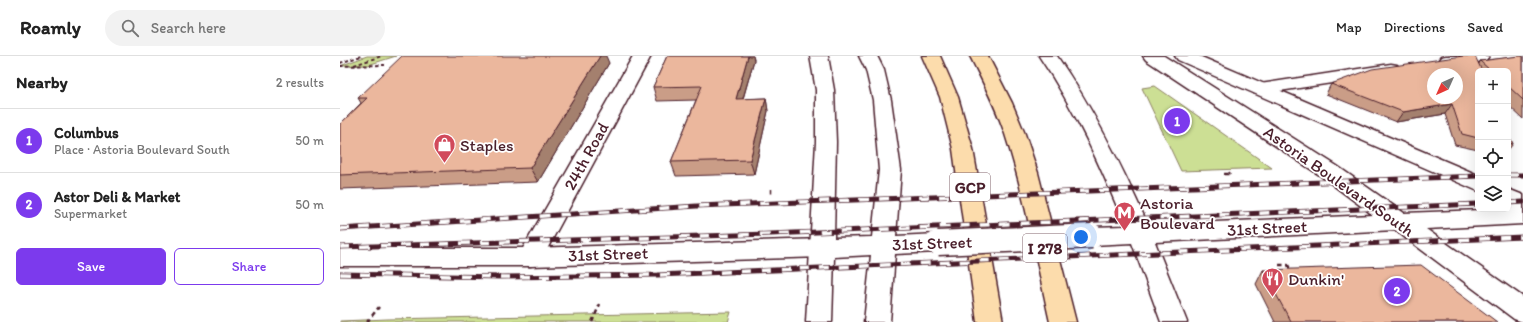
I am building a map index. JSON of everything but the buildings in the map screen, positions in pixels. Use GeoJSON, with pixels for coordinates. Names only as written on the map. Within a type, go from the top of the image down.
{"type":"FeatureCollection","features":[{"type":"Feature","properties":{"kind":"highway","name":"GCP"},"geometry":{"type":"LineString","coordinates":[[930,56],[949,97],[963,149],[990,322]]}},
{"type":"Feature","properties":{"kind":"highway","name":"I 278"},"geometry":{"type":"LineString","coordinates":[[980,56],[1003,103],[1015,134],[1027,173],[1063,322]]}},
{"type":"Feature","properties":{"kind":"main road","name":"24th Road"},"geometry":{"type":"LineString","coordinates":[[530,257],[642,56]]}},
{"type":"Feature","properties":{"kind":"main road"},"geometry":{"type":"LineString","coordinates":[[819,56],[825,90],[826,115],[819,322]]}},
{"type":"Feature","properties":{"kind":"main road"},"geometry":{"type":"LineString","coordinates":[[868,56],[875,70],[882,100],[890,170],[877,322]]}},
{"type":"Feature","properties":{"kind":"main road"},"geometry":{"type":"LineString","coordinates":[[1048,56],[1066,81],[1113,172],[1141,234],[1174,322]]}},
{"type":"Feature","properties":{"kind":"main road","name":"Astoria Boulevard South"},"geometry":{"type":"LineString","coordinates":[[1152,56],[1329,171],[1399,223],[1523,311]]}},
{"type":"Feature","properties":{"kind":"main road"},"geometry":{"type":"LineString","coordinates":[[1184,56],[1475,183]]}},
{"type":"Feature","properties":{"kind":"main road"},"geometry":{"type":"LineString","coordinates":[[1433,63],[1480,56]]}},
{"type":"Feature","properties":{"kind":"main road"},"geometry":{"type":"LineString","coordinates":[[1260,89],[1410,66]]}},
{"type":"Feature","properties":{"kind":"main road"},"geometry":{"type":"LineString","coordinates":[[1511,199],[1523,204]]}},
{"type":"Feature","properties":{"kind":"main road","name":"31st Street"},"geometry":{"type":"LineString","coordinates":[[340,257],[530,257],[822,248],[1399,223],[1523,216]]}},
{"type":"Feature","properties":{"kind":"path"},"geometry":{"type":"LineString","coordinates":[[340,65],[361,56]]}},
{"type":"Feature","properties":{"kind":"path"},"geometry":{"type":"LineString","coordinates":[[352,66],[382,56]]}},
{"type":"Feature","properties":{"kind":"path"},"geometry":{"type":"LineString","coordinates":[[340,65],[385,65]]}},
{"type":"Feature","properties":{"kind":"path"},"geometry":{"type":"LineString","coordinates":[[1224,174],[1230,174],[1229,172]]}},
{"type":"Feature","properties":{"kind":"path"},"geometry":{"type":"LineString","coordinates":[[771,189],[771,194]]}},
{"type":"Feature","properties":{"kind":"path"},"geometry":{"type":"LineString","coordinates":[[1279,265],[1288,265],[1291,271]]}},
{"type":"Feature","properties":{"kind":"path"},"geometry":{"type":"LineString","coordinates":[[592,322],[600,304]]}},
{"type":"Feature","properties":{"kind":"path"},"geometry":{"type":"LineString","coordinates":[[367,322],[379,307]]}},
{"type":"Feature","properties":{"kind":"green space"},"geometry":{"type":"Polygon","coordinates":[[[367,56],[396,56],[368,65],[340,66],[367,56]]]}},
{"type":"Feature","properties":{"kind":"green space"},"geometry":{"type":"Polygon","coordinates":[[[1155,86],[1272,168],[1181,171],[1142,88],[1155,86]]]}},
{"type":"Feature","properties":{"kind":"green space"},"geometry":{"type":"Polygon","coordinates":[[[731,312],[728,322],[340,322],[388,319],[731,312]]]}},
{"type":"Feature","properties":{"kind":"railway"},"geometry":{"type":"LineString","coordinates":[[1511,175],[1523,175]]}},
{"type":"Feature","properties":{"kind":"railway"},"geometry":{"type":"LineString","coordinates":[[340,229],[697,206],[1475,176]]}},
{"type":"Feature","properties":{"kind":"railway"},"geometry":{"type":"LineString","coordinates":[[1511,203],[1523,202]]}},
{"type":"Feature","properties":{"kind":"railway"},"geometry":{"type":"LineString","coordinates":[[340,247],[770,234],[1475,204]]}},
{"type":"Feature","properties":{"kind":"railway"},"geometry":{"type":"LineString","coordinates":[[340,274],[501,277],[658,275],[1523,237]]}},
{"type":"Feature","properties":{"kind":"place","name":"Columbus"},"geometry":{"type":"Point","coordinates":[1177,121]}},
{"type":"Feature","properties":{"kind":"place","name":"Staples"},"geometry":{"type":"Point","coordinates":[444,164]}},
{"type":"Feature","properties":{"kind":"place","name":"Astoria Boulevard"},"geometry":{"type":"Point","coordinates":[1124,232]}},
{"type":"Feature","properties":{"kind":"place","name":"Astor Deli & Market"},"geometry":{"type":"Point","coordinates":[1397,291]}},
{"type":"Feature","properties":{"kind":"place","name":"Dunkin'"},"geometry":{"type":"Point","coordinates":[1272,298]}}]}
